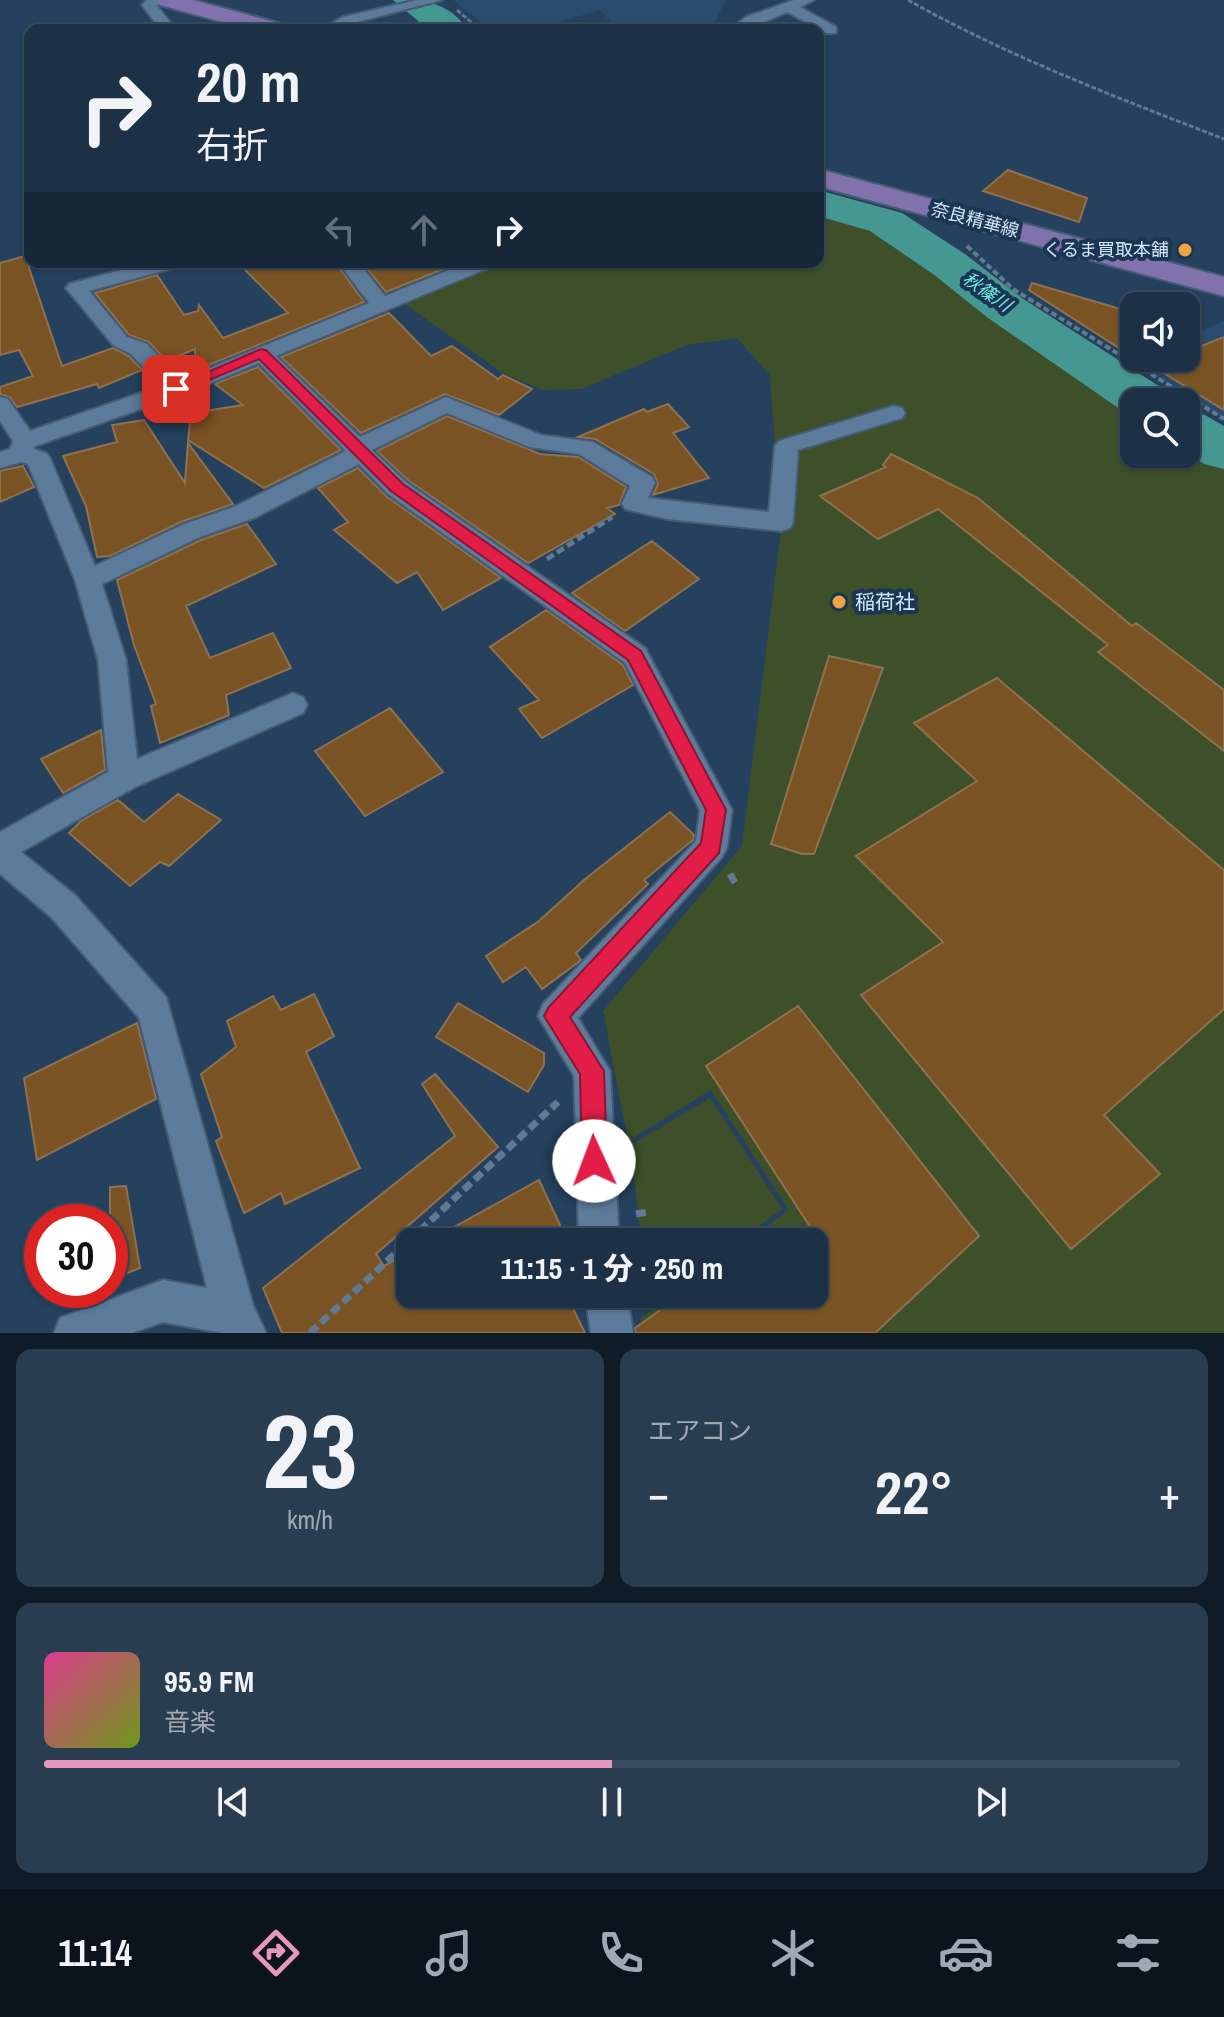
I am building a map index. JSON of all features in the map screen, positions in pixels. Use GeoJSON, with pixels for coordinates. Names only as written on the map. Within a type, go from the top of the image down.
{"type":"FeatureCollection","features":[{"type":"Feature","properties":{"kind":"main road"},"geometry":{"type":"LineString","coordinates":[[168,0],[256,24]]}},
{"type":"Feature","properties":{"kind":"main road","name":"奈良精華線"},"geometry":{"type":"LineString","coordinates":[[824,179],[1224,287]]}},
{"type":"Feature","properties":{"kind":"street"},"geometry":{"type":"LineString","coordinates":[[156,0],[149,5],[164,24]]}},
{"type":"Feature","properties":{"kind":"street"},"geometry":{"type":"LineString","coordinates":[[339,24],[433,0]]}},
{"type":"Feature","properties":{"kind":"street"},"geometry":{"type":"LineString","coordinates":[[745,24],[807,0]]}},
{"type":"Feature","properties":{"kind":"street"},"geometry":{"type":"LineString","coordinates":[[787,6],[820,24]]}},
{"type":"Feature","properties":{"kind":"street"},"geometry":{"type":"LineString","coordinates":[[824,26],[831,30]]}},
{"type":"Feature","properties":{"kind":"street"},"geometry":{"type":"LineString","coordinates":[[151,268],[76,288],[120,341],[139,349],[176,389]]}},
{"type":"Feature","properties":{"kind":"street"},"geometry":{"type":"LineString","coordinates":[[353,268],[382,306]]}},
{"type":"Feature","properties":{"kind":"street"},"geometry":{"type":"LineString","coordinates":[[15,451],[472,268]]}},
{"type":"Feature","properties":{"kind":"street"},"geometry":{"type":"LineString","coordinates":[[261,353],[397,488],[635,656],[716,810],[711,847],[556,1016],[592,1071],[598,1228]]}},
{"type":"Feature","properties":{"kind":"street"},"geometry":{"type":"LineString","coordinates":[[0,404],[15,451]]}},
{"type":"Feature","properties":{"kind":"street"},"geometry":{"type":"LineString","coordinates":[[88,580],[191,531],[245,512],[446,404],[537,442],[585,447],[643,483],[634,503],[667,511],[781,522],[787,446],[894,413]]}},
{"type":"Feature","properties":{"kind":"street"},"geometry":{"type":"LineString","coordinates":[[15,451],[38,458],[88,580],[112,660],[124,778]]}},
{"type":"Feature","properties":{"kind":"street"},"geometry":{"type":"LineString","coordinates":[[239,1323],[154,1009],[63,906],[0,851],[124,778],[293,705]]}},
{"type":"Feature","properties":{"kind":"street"},"geometry":{"type":"LineString","coordinates":[[75,1333],[163,1301],[239,1323]]}},
{"type":"Feature","properties":{"kind":"street"},"geometry":{"type":"LineString","coordinates":[[608,1308],[612,1333]]}},
{"type":"Feature","properties":{"kind":"path"},"geometry":{"type":"LineString","coordinates":[[908,0],[970,35],[1047,69],[1224,139]]}},
{"type":"Feature","properties":{"kind":"path"},"geometry":{"type":"LineString","coordinates":[[457,10],[473,24]]}},
{"type":"Feature","properties":{"kind":"path"},"geometry":{"type":"LineString","coordinates":[[923,206],[1013,289],[1224,419]]}},
{"type":"Feature","properties":{"kind":"path"},"geometry":{"type":"LineString","coordinates":[[522,575],[634,503]]}},
{"type":"Feature","properties":{"kind":"path"},"geometry":{"type":"LineString","coordinates":[[310,1333],[592,1071]]}},
{"type":"Feature","properties":{"kind":"shaded area"},"geometry":{"type":"Polygon","coordinates":[[[453,0],[726,0],[714,24],[613,24],[600,10],[553,24],[483,24],[453,0]]]}},
{"type":"Feature","properties":{"kind":"shaded area"},"geometry":{"type":"Polygon","coordinates":[[[1224,321],[1224,419],[1200,404],[1200,388],[1174,388],[1148,372],[1200,372],[1200,331],[1224,321]]]}},
{"type":"Feature","properties":{"kind":"green space"},"geometry":{"type":"Polygon","coordinates":[[[824,214],[876,227],[896,236],[1031,334],[1120,392],[1120,468],[1200,468],[1200,444],[1224,460],[1224,1333],[647,1333],[640,1319],[655,1308],[828,1308],[828,1228],[764,1228],[789,1210],[711,1090],[628,1141],[603,1011],[742,846],[781,530],[770,375],[737,338],[687,345],[581,389],[543,390],[501,372],[405,304],[486,268],[824,268],[824,214]]]}},
{"type":"Feature","properties":{"kind":"green space"},"geometry":{"type":"Polygon","coordinates":[[[710,1098],[782,1209],[756,1228],[640,1228],[631,1145],[710,1098]]]}},
{"type":"Feature","properties":{"kind":"building"},"geometry":{"type":"Polygon","coordinates":[[[1008,170],[1087,198],[1079,222],[983,191],[1008,170]]]}},
{"type":"Feature","properties":{"kind":"building"},"geometry":{"type":"Polygon","coordinates":[[[24,256],[24,268],[29,268],[62,366],[113,348],[129,356],[142,370],[99,388],[97,384],[17,407],[10,397],[0,394],[0,387],[33,376],[19,350],[0,355],[0,263],[24,256]]]}},
{"type":"Feature","properties":{"kind":"building"},"geometry":{"type":"Polygon","coordinates":[[[243,268],[339,268],[364,302],[196,370],[195,349],[166,361],[149,342],[129,335],[95,293],[157,275],[184,315],[198,311],[199,305],[223,338],[288,313],[243,268]]]}},
{"type":"Feature","properties":{"kind":"building"},"geometry":{"type":"Polygon","coordinates":[[[367,268],[446,268],[386,292],[367,268]]]}},
{"type":"Feature","properties":{"kind":"building"},"geometry":{"type":"Polygon","coordinates":[[[1032,283],[1120,309],[1120,347],[1119,348],[1029,290],[1032,283]]]}},
{"type":"Feature","properties":{"kind":"building"},"geometry":{"type":"Polygon","coordinates":[[[389,313],[431,356],[452,346],[498,379],[503,375],[532,389],[499,415],[445,394],[361,433],[281,357],[389,313]]]}},
{"type":"Feature","properties":{"kind":"building"},"geometry":{"type":"Polygon","coordinates":[[[1224,337],[1224,410],[1200,395],[1200,388],[1188,388],[1162,372],[1200,372],[1200,346],[1224,337]]]}},
{"type":"Feature","properties":{"kind":"building"},"geometry":{"type":"Polygon","coordinates":[[[258,367],[341,450],[264,488],[188,440],[191,413],[243,405],[215,384],[258,367]]]}},
{"type":"Feature","properties":{"kind":"building"},"geometry":{"type":"Polygon","coordinates":[[[668,404],[689,427],[673,433],[709,478],[653,495],[658,484],[654,474],[595,439],[578,437],[644,409],[647,412],[668,404]]]}},
{"type":"Feature","properties":{"kind":"building"},"geometry":{"type":"Polygon","coordinates":[[[447,416],[540,454],[578,457],[626,487],[619,505],[607,508],[615,514],[528,563],[408,480],[377,451],[447,416]]]}},
{"type":"Feature","properties":{"kind":"building"},"geometry":{"type":"Polygon","coordinates":[[[144,420],[185,483],[188,443],[233,504],[181,522],[110,556],[97,557],[86,506],[63,456],[117,442],[112,425],[144,420]]]}},
{"type":"Feature","properties":{"kind":"building"},"geometry":{"type":"Polygon","coordinates":[[[891,454],[978,498],[1132,626],[1136,623],[1224,690],[1224,751],[1098,652],[1108,645],[938,509],[878,539],[820,496],[886,467],[883,465],[891,454]]]}},
{"type":"Feature","properties":{"kind":"building"},"geometry":{"type":"Polygon","coordinates":[[[23,466],[34,487],[0,502],[0,471],[23,466]]]}},
{"type":"Feature","properties":{"kind":"building"},"geometry":{"type":"Polygon","coordinates":[[[358,468],[386,496],[501,578],[443,610],[417,572],[397,583],[334,530],[348,522],[318,488],[358,468]]]}},
{"type":"Feature","properties":{"kind":"building"},"geometry":{"type":"Polygon","coordinates":[[[247,524],[276,564],[186,606],[210,658],[273,633],[291,668],[226,695],[229,715],[160,743],[151,706],[156,704],[134,645],[117,580],[201,540],[247,524]]]}},
{"type":"Feature","properties":{"kind":"building"},"geometry":{"type":"Polygon","coordinates":[[[652,541],[699,579],[625,631],[572,593],[652,541]]]}},
{"type":"Feature","properties":{"kind":"building"},"geometry":{"type":"Polygon","coordinates":[[[546,610],[623,665],[633,685],[542,738],[519,709],[539,700],[490,647],[546,610]]]}},
{"type":"Feature","properties":{"kind":"building"},"geometry":{"type":"Polygon","coordinates":[[[829,656],[883,668],[814,854],[802,854],[771,844],[829,656]]]}},
{"type":"Feature","properties":{"kind":"building"},"geometry":{"type":"Polygon","coordinates":[[[997,678],[1224,870],[1224,1009],[1104,1115],[1160,1174],[1071,1249],[861,995],[943,942],[856,856],[977,781],[914,723],[997,678]]]}},
{"type":"Feature","properties":{"kind":"building"},"geometry":{"type":"Polygon","coordinates":[[[390,708],[443,772],[365,816],[315,751],[390,708]]]}},
{"type":"Feature","properties":{"kind":"building"},"geometry":{"type":"Polygon","coordinates":[[[101,730],[105,770],[63,793],[41,759],[101,730]]]}},
{"type":"Feature","properties":{"kind":"building"},"geometry":{"type":"Polygon","coordinates":[[[178,794],[221,820],[169,866],[160,862],[130,886],[69,833],[81,821],[118,800],[144,822],[178,794]]]}},
{"type":"Feature","properties":{"kind":"building"},"geometry":{"type":"Polygon","coordinates":[[[670,812],[694,835],[693,840],[644,880],[648,884],[576,953],[581,960],[542,989],[526,967],[503,982],[486,956],[539,921],[584,880],[670,812]]]}},
{"type":"Feature","properties":{"kind":"building"},"geometry":{"type":"Polygon","coordinates":[[[314,994],[334,1036],[306,1052],[360,1168],[285,1204],[281,1193],[244,1213],[216,1141],[222,1137],[201,1074],[236,1047],[227,1021],[273,996],[281,1010],[314,994]]]}},
{"type":"Feature","properties":{"kind":"building"},"geometry":{"type":"Polygon","coordinates":[[[458,1003],[544,1053],[544,1065],[528,1092],[436,1037],[458,1003]]]}},
{"type":"Feature","properties":{"kind":"building"},"geometry":{"type":"Polygon","coordinates":[[[798,1006],[979,1236],[875,1333],[636,1333],[635,1328],[663,1308],[828,1308],[828,1228],[811,1228],[706,1066],[798,1006]]]}},
{"type":"Feature","properties":{"kind":"building"},"geometry":{"type":"Polygon","coordinates":[[[137,1023],[156,1099],[37,1160],[24,1078],[137,1023]]]}},
{"type":"Feature","properties":{"kind":"building"},"geometry":{"type":"Polygon","coordinates":[[[435,1074],[498,1147],[406,1228],[396,1228],[396,1236],[376,1254],[384,1266],[396,1260],[396,1308],[573,1308],[585,1333],[282,1333],[263,1288],[455,1136],[422,1084],[435,1074]]]}},
{"type":"Feature","properties":{"kind":"building"},"geometry":{"type":"Polygon","coordinates":[[[539,1180],[561,1228],[452,1228],[539,1180]]]}},
{"type":"Feature","properties":{"kind":"building"},"geometry":{"type":"Polygon","coordinates":[[[126,1186],[140,1268],[128,1273],[128,1204],[110,1204],[110,1187],[126,1186]]]}},
{"type":"Feature","properties":{"kind":"waterway","name":"秋篠川"},"geometry":{"type":"LineString","coordinates":[[409,0],[443,24]]}},
{"type":"Feature","properties":{"kind":"waterway","name":"秋篠川"},"geometry":{"type":"LineString","coordinates":[[824,205],[886,222],[949,264],[1005,308],[1125,388]]}},
{"type":"Feature","properties":{"kind":"waterway","name":"秋篠川"},"geometry":{"type":"LineString","coordinates":[[1200,436],[1224,451]]}},
{"type":"Feature","properties":{"kind":"place","name":"くるま買取本舗"},"geometry":{"type":"Point","coordinates":[1185,250]}},
{"type":"Feature","properties":{"kind":"place","name":"稲荷社"},"geometry":{"type":"Point","coordinates":[839,602]}},
{"type":"Feature","properties":{"kind":"route"},"geometry":{"type":"LineString","coordinates":[[176,389],[261,353],[359,447],[359,454],[397,488],[635,656],[716,810],[711,847],[556,1016],[592,1071],[594,1161]]}}]}
